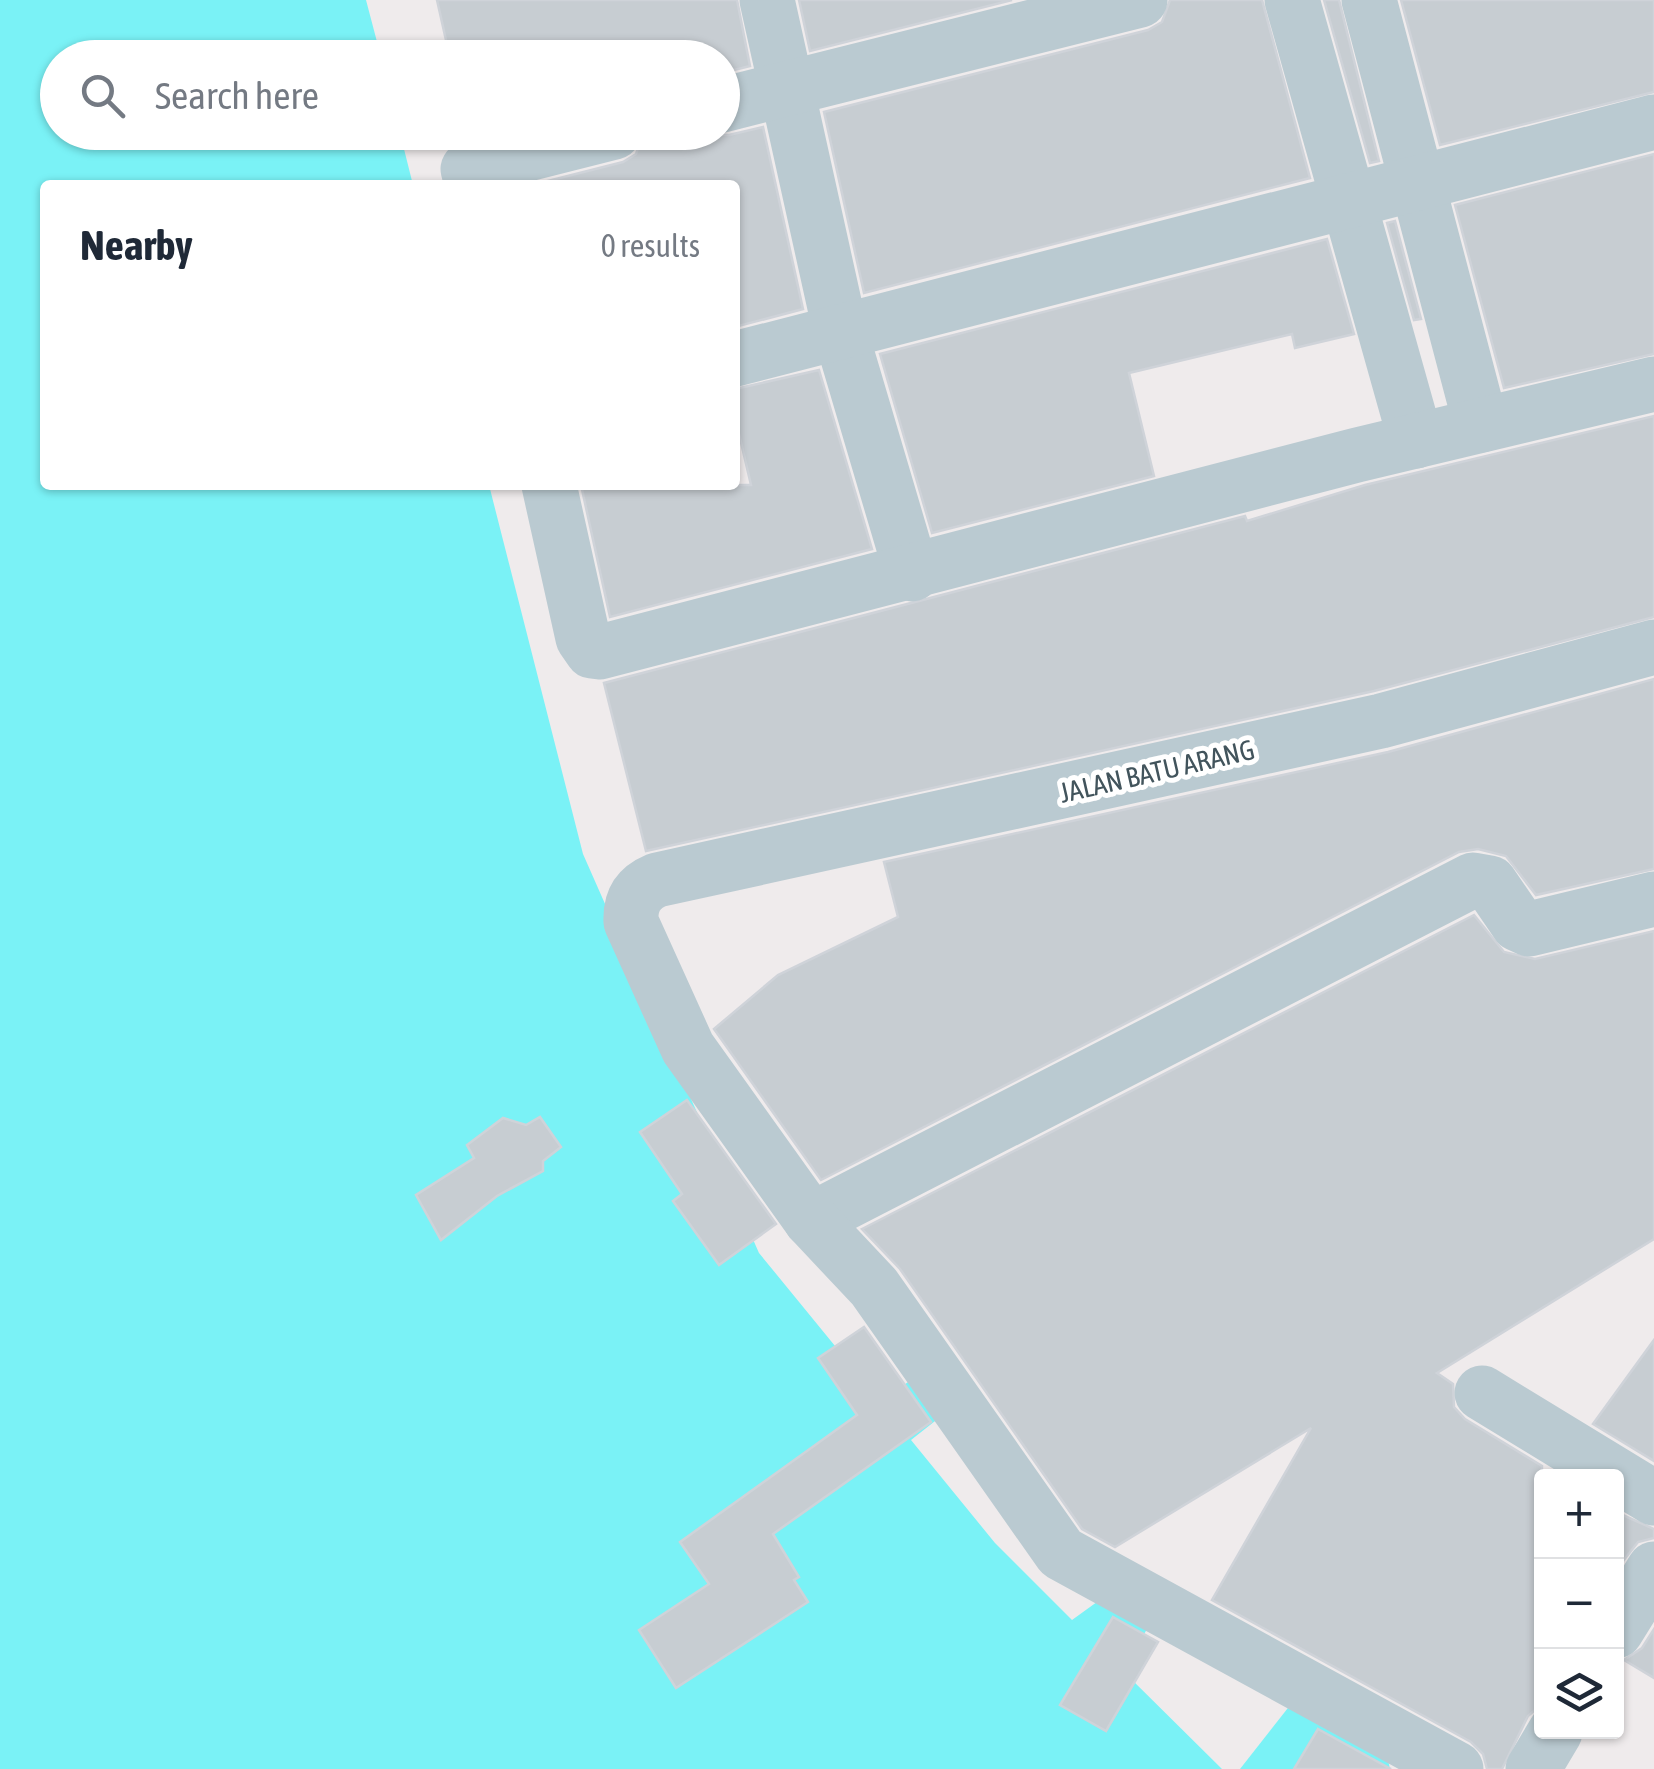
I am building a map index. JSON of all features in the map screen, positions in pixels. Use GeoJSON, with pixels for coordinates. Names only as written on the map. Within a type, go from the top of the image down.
{"type":"FeatureCollection","features":[{"type":"Feature","properties":{"kind":"street"},"geometry":{"type":"LineString","coordinates":[[767,0],[841,334],[912,574]]}},
{"type":"Feature","properties":{"kind":"street"},"geometry":{"type":"LineString","coordinates":[[740,101],[1140,0]]}},
{"type":"Feature","properties":{"kind":"street"},"geometry":{"type":"LineString","coordinates":[[1292,0],[1416,441]]}},
{"type":"Feature","properties":{"kind":"street"},"geometry":{"type":"LineString","coordinates":[[1369,0],[1481,425]]}},
{"type":"Feature","properties":{"kind":"street"},"geometry":{"type":"LineString","coordinates":[[740,358],[1654,122]]}},
{"type":"Feature","properties":{"kind":"street"},"geometry":{"type":"LineString","coordinates":[[471,180],[468,169],[543,150]]}},
{"type":"Feature","properties":{"kind":"street"},"geometry":{"type":"LineString","coordinates":[[550,490],[583,638],[592,651],[912,574],[1416,441],[1654,384]]}},
{"type":"Feature","properties":{"kind":"street","name":"JALAN BATU ARANG"},"geometry":{"type":"LineString","coordinates":[[811,1220],[688,1048],[639,940],[630,908],[645,885],[1381,721],[1654,648]]}},
{"type":"Feature","properties":{"kind":"street"},"geometry":{"type":"LineString","coordinates":[[1456,1769],[1062,1553],[874,1287],[811,1220],[1474,880],[1490,883],[1518,924],[1530,929],[1654,899]]}},
{"type":"Feature","properties":{"kind":"street"},"geometry":{"type":"LineString","coordinates":[[1482,1393],[1654,1498]]}},
{"type":"Feature","properties":{"kind":"street"},"geometry":{"type":"LineString","coordinates":[[1624,1617],[1654,1569]]}},
{"type":"Feature","properties":{"kind":"street"},"geometry":{"type":"LineString","coordinates":[[1532,1769],[1551,1739]]}},
{"type":"Feature","properties":{"kind":"water"},"geometry":{"type":"Polygon","coordinates":[[[0,0],[366,0],[377,40],[40,40],[40,150],[404,150],[412,180],[40,180],[40,490],[490,490],[583,854],[759,1253],[880,1401],[923,1372],[949,1410],[911,1440],[995,1543],[1072,1620],[1108,1594],[1152,1621],[1122,1670],[1222,1769],[0,1769],[0,0]]]}},
{"type":"Feature","properties":{"kind":"water"},"geometry":{"type":"Polygon","coordinates":[[[1295,1699],[1388,1760],[1390,1769],[1240,1769],[1295,1699]]]}},
{"type":"Feature","properties":{"kind":"building"},"geometry":{"type":"Polygon","coordinates":[[[437,0],[737,0],[750,66],[740,68],[740,40],[446,40],[437,0]]]}},
{"type":"Feature","properties":{"kind":"building"},"geometry":{"type":"Polygon","coordinates":[[[799,0],[1012,0],[810,51],[799,0]]]}},
{"type":"Feature","properties":{"kind":"building"},"geometry":{"type":"Polygon","coordinates":[[[1170,0],[1262,0],[1310,178],[864,293],[824,112],[1148,30],[1162,22],[1170,0]]]}},
{"type":"Feature","properties":{"kind":"building"},"geometry":{"type":"Polygon","coordinates":[[[1324,0],[1339,0],[1379,161],[1370,163],[1324,0]]]}},
{"type":"Feature","properties":{"kind":"building"},"geometry":{"type":"Polygon","coordinates":[[[1401,0],[1654,0],[1654,92],[1440,145],[1401,0]]]}},
{"type":"Feature","properties":{"kind":"building"},"geometry":{"type":"Polygon","coordinates":[[[763,127],[803,309],[740,326],[740,180],[552,180],[623,162],[637,150],[740,150],[740,132],[763,127]]]}},
{"type":"Feature","properties":{"kind":"building"},"geometry":{"type":"Polygon","coordinates":[[[1654,154],[1654,354],[1504,388],[1455,205],[1654,154]]]}},
{"type":"Feature","properties":{"kind":"building"},"geometry":{"type":"Polygon","coordinates":[[[1395,221],[1421,319],[1414,320],[1387,223],[1395,221]]]}},
{"type":"Feature","properties":{"kind":"building"},"geometry":{"type":"Polygon","coordinates":[[[1327,239],[1354,334],[1295,348],[1292,334],[1129,373],[1154,476],[932,533],[880,354],[1327,239]]]}},
{"type":"Feature","properties":{"kind":"building"},"geometry":{"type":"Polygon","coordinates":[[[819,370],[872,549],[610,617],[582,490],[740,490],[740,485],[751,485],[740,438],[740,388],[819,370]]]}},
{"type":"Feature","properties":{"kind":"building"},"geometry":{"type":"Polygon","coordinates":[[[1654,416],[1654,617],[1374,691],[646,851],[604,683],[1245,516],[1247,521],[1365,485],[1654,416]]]}},
{"type":"Feature","properties":{"kind":"building"},"geometry":{"type":"Polygon","coordinates":[[[1654,679],[1654,869],[1536,895],[1506,856],[1478,849],[1459,852],[821,1180],[714,1029],[778,975],[898,917],[884,862],[1388,752],[1654,679]]]}},
{"type":"Feature","properties":{"kind":"building"},"geometry":{"type":"Polygon","coordinates":[[[1474,915],[1504,952],[1535,959],[1654,931],[1654,1239],[1437,1373],[1453,1384],[1454,1407],[1465,1419],[1542,1466],[1534,1469],[1534,1711],[1502,1769],[1487,1769],[1483,1754],[1471,1742],[1212,1600],[1311,1428],[1115,1547],[1082,1529],[900,1269],[862,1229],[1474,915]]]}},
{"type":"Feature","properties":{"kind":"building"},"geometry":{"type":"Polygon","coordinates":[[[687,1100],[776,1224],[719,1265],[673,1201],[682,1194],[640,1132],[687,1100]]]}},
{"type":"Feature","properties":{"kind":"building"},"geometry":{"type":"Polygon","coordinates":[[[540,1117],[561,1147],[543,1161],[543,1171],[497,1196],[441,1240],[416,1195],[474,1158],[467,1145],[503,1118],[526,1125],[540,1117]]]}},
{"type":"Feature","properties":{"kind":"building"},"geometry":{"type":"Polygon","coordinates":[[[864,1327],[931,1422],[773,1534],[799,1577],[794,1580],[808,1602],[676,1688],[639,1630],[709,1584],[680,1542],[857,1415],[818,1358],[864,1327]]]}},
{"type":"Feature","properties":{"kind":"building"},"geometry":{"type":"Polygon","coordinates":[[[1654,1340],[1654,1461],[1593,1424],[1654,1340]]]}},
{"type":"Feature","properties":{"kind":"building"},"geometry":{"type":"Polygon","coordinates":[[[1624,1516],[1654,1529],[1654,1538],[1638,1542],[1624,1560],[1624,1516]]]}},
{"type":"Feature","properties":{"kind":"building"},"geometry":{"type":"Polygon","coordinates":[[[1113,1617],[1158,1642],[1106,1731],[1060,1705],[1113,1617]]]}},
{"type":"Feature","properties":{"kind":"building"},"geometry":{"type":"Polygon","coordinates":[[[1654,1629],[1654,1678],[1624,1660],[1642,1648],[1654,1629]]]}},
{"type":"Feature","properties":{"kind":"building"},"geometry":{"type":"Polygon","coordinates":[[[1318,1729],[1391,1769],[1294,1769],[1318,1729]]]}}]}
